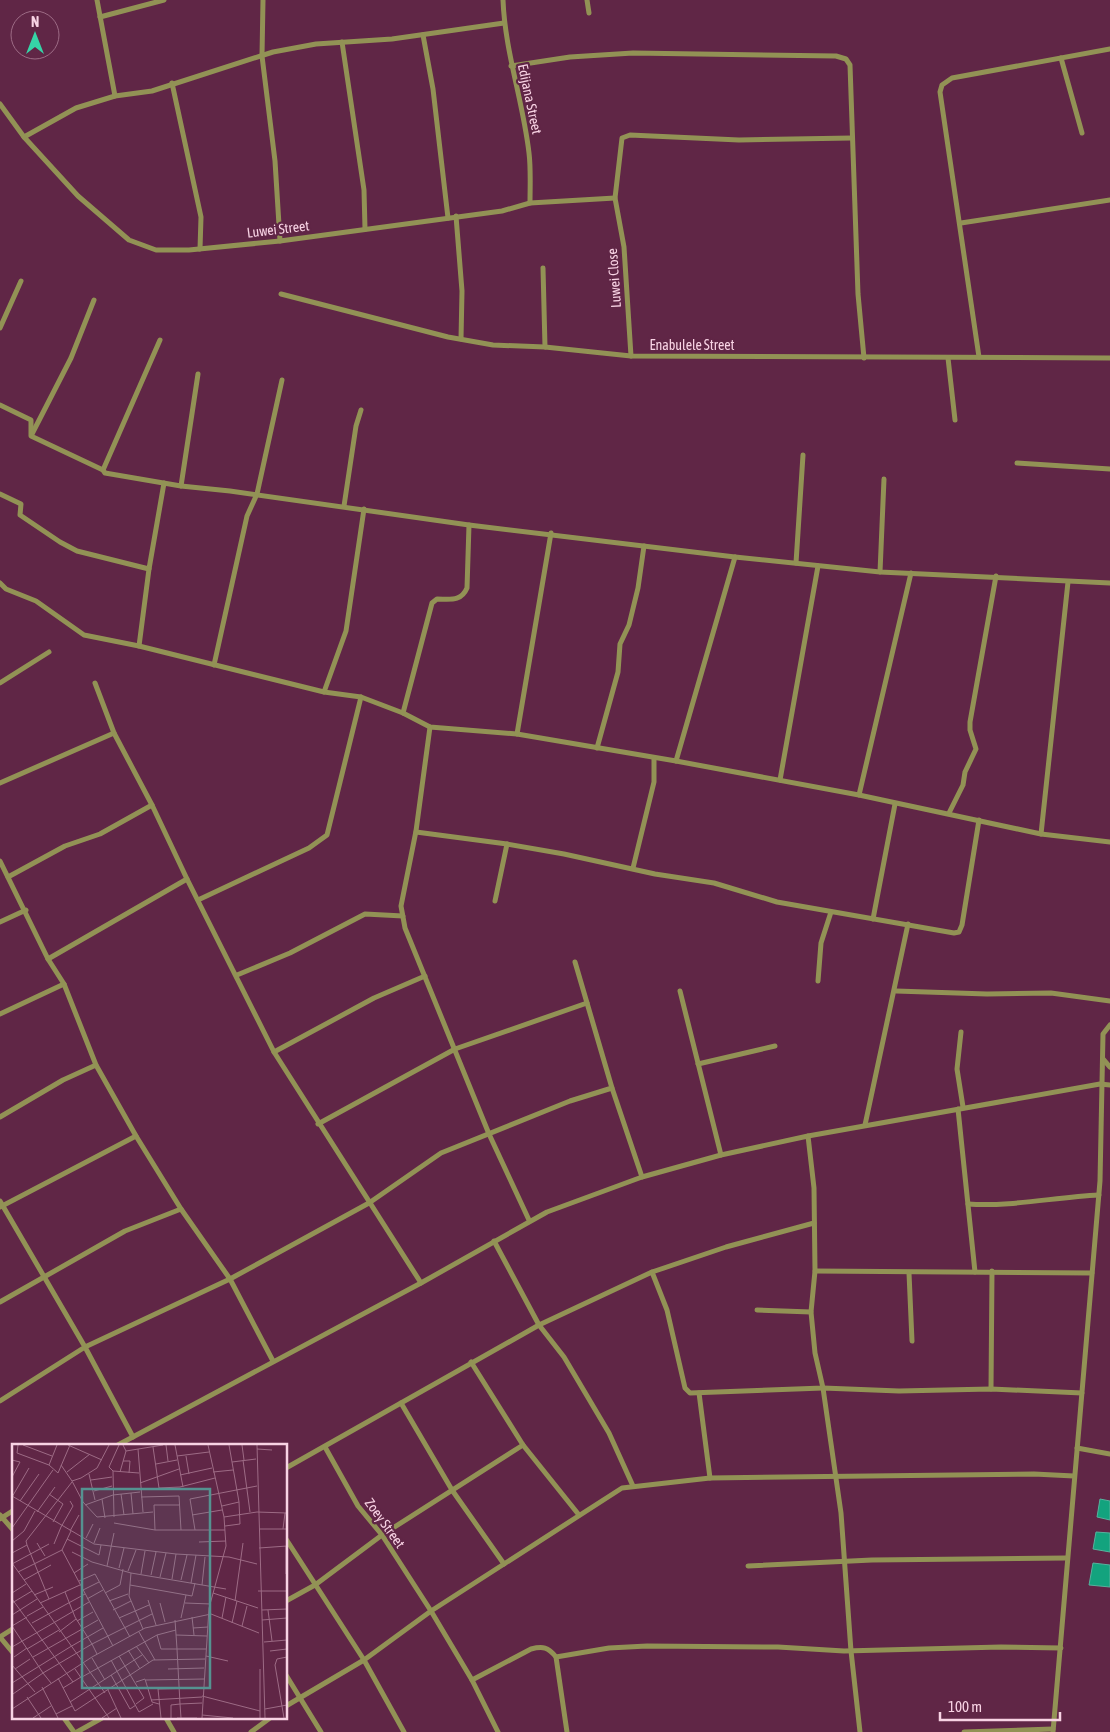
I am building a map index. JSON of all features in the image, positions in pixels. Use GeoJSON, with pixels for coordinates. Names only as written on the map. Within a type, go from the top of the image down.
{"type":"FeatureCollection","features":[{"type":"Feature","properties":{"kind":"street"},"geometry":{"type":"LineString","coordinates":[[97,0],[115,96]]}},
{"type":"Feature","properties":{"kind":"street"},"geometry":{"type":"LineString","coordinates":[[100,17],[164,0]]}},
{"type":"Feature","properties":{"kind":"street"},"geometry":{"type":"LineString","coordinates":[[264,0],[262,56],[276,161],[280,241]]}},
{"type":"Feature","properties":{"kind":"street","name":"Edijana Street"},"geometry":{"type":"LineString","coordinates":[[503,0],[504,23],[511,66],[530,153],[530,203]]}},
{"type":"Feature","properties":{"kind":"street"},"geometry":{"type":"LineString","coordinates":[[587,0],[589,13]]}},
{"type":"Feature","properties":{"kind":"street"},"geometry":{"type":"LineString","coordinates":[[24,137],[76,108],[115,96],[152,90],[262,56],[316,44],[423,35],[504,23]]}},
{"type":"Feature","properties":{"kind":"street"},"geometry":{"type":"LineString","coordinates":[[423,35],[433,90],[448,218]]}},
{"type":"Feature","properties":{"kind":"street"},"geometry":{"type":"LineString","coordinates":[[342,42],[364,190],[365,230]]}},
{"type":"Feature","properties":{"kind":"street"},"geometry":{"type":"LineString","coordinates":[[979,357],[961,223],[940,92],[942,85],[952,78],[1110,49]]}},
{"type":"Feature","properties":{"kind":"street"},"geometry":{"type":"LineString","coordinates":[[511,66],[570,57],[633,54],[836,56],[846,59],[850,65],[858,294],[864,358]]}},
{"type":"Feature","properties":{"kind":"street"},"geometry":{"type":"LineString","coordinates":[[1061,58],[1082,133]]}},
{"type":"Feature","properties":{"kind":"street"},"geometry":{"type":"LineString","coordinates":[[172,83],[200,217],[200,249]]}},
{"type":"Feature","properties":{"kind":"street","name":"Luwei Street"},"geometry":{"type":"LineString","coordinates":[[0,104],[24,137],[78,196],[130,240],[156,250],[200,249],[280,241],[456,216],[502,212],[530,203],[615,198]]}},
{"type":"Feature","properties":{"kind":"street","name":"Luwei Close"},"geometry":{"type":"LineString","coordinates":[[631,356],[624,247],[615,198],[622,141],[625,136],[739,140],[852,138]]}},
{"type":"Feature","properties":{"kind":"street"},"geometry":{"type":"LineString","coordinates":[[961,223],[1110,200]]}},
{"type":"Feature","properties":{"kind":"street"},"geometry":{"type":"LineString","coordinates":[[456,216],[462,291],[461,339]]}},
{"type":"Feature","properties":{"kind":"street"},"geometry":{"type":"LineString","coordinates":[[543,268],[545,347]]}},
{"type":"Feature","properties":{"kind":"street"},"geometry":{"type":"LineString","coordinates":[[0,328],[21,281]]}},
{"type":"Feature","properties":{"kind":"street","name":"Enabulele Street"},"geometry":{"type":"LineString","coordinates":[[280,294],[461,339],[493,345],[545,347],[631,356],[1110,358]]}},
{"type":"Feature","properties":{"kind":"street"},"geometry":{"type":"LineString","coordinates":[[31,436],[71,358],[94,300]]}},
{"type":"Feature","properties":{"kind":"street"},"geometry":{"type":"LineString","coordinates":[[103,470],[160,340]]}},
{"type":"Feature","properties":{"kind":"street"},"geometry":{"type":"LineString","coordinates":[[948,358],[955,420]]}},
{"type":"Feature","properties":{"kind":"street"},"geometry":{"type":"LineString","coordinates":[[181,486],[198,374]]}},
{"type":"Feature","properties":{"kind":"street"},"geometry":{"type":"LineString","coordinates":[[214,666],[247,516],[257,494],[282,380]]}},
{"type":"Feature","properties":{"kind":"street"},"geometry":{"type":"LineString","coordinates":[[0,405],[31,420],[31,436]]}},
{"type":"Feature","properties":{"kind":"street"},"geometry":{"type":"LineString","coordinates":[[344,506],[356,426],[361,410]]}},
{"type":"Feature","properties":{"kind":"street"},"geometry":{"type":"LineString","coordinates":[[31,436],[103,470],[105,473],[181,486],[257,494],[469,525],[551,533],[818,566],[880,572],[996,576],[1068,582],[1110,583]]}},
{"type":"Feature","properties":{"kind":"street"},"geometry":{"type":"LineString","coordinates":[[796,562],[803,455]]}},
{"type":"Feature","properties":{"kind":"street"},"geometry":{"type":"LineString","coordinates":[[1017,463],[1110,469]]}},
{"type":"Feature","properties":{"kind":"street"},"geometry":{"type":"LineString","coordinates":[[880,572],[884,478]]}},
{"type":"Feature","properties":{"kind":"street"},"geometry":{"type":"LineString","coordinates":[[139,646],[149,569],[164,483]]}},
{"type":"Feature","properties":{"kind":"street"},"geometry":{"type":"LineString","coordinates":[[0,494],[21,504],[20,515],[77,551],[149,569]]}},
{"type":"Feature","properties":{"kind":"street"},"geometry":{"type":"LineString","coordinates":[[324,692],[346,631],[364,509]]}},
{"type":"Feature","properties":{"kind":"street"},"geometry":{"type":"LineString","coordinates":[[403,713],[432,603],[437,599],[459,599],[464,595],[469,525]]}},
{"type":"Feature","properties":{"kind":"street"},"geometry":{"type":"LineString","coordinates":[[517,734],[551,533]]}},
{"type":"Feature","properties":{"kind":"street"},"geometry":{"type":"LineString","coordinates":[[597,748],[618,672],[620,644],[629,625],[638,588],[644,546]]}},
{"type":"Feature","properties":{"kind":"street"},"geometry":{"type":"LineString","coordinates":[[676,761],[735,557]]}},
{"type":"Feature","properties":{"kind":"street"},"geometry":{"type":"LineString","coordinates":[[780,780],[818,566]]}},
{"type":"Feature","properties":{"kind":"street"},"geometry":{"type":"LineString","coordinates":[[859,795],[911,573]]}},
{"type":"Feature","properties":{"kind":"street"},"geometry":{"type":"LineString","coordinates":[[950,813],[963,785],[965,772],[976,748],[970,730],[970,722],[996,576]]}},
{"type":"Feature","properties":{"kind":"street"},"geometry":{"type":"LineString","coordinates":[[1040,834],[1068,582]]}},
{"type":"Feature","properties":{"kind":"street"},"geometry":{"type":"LineString","coordinates":[[0,583],[6,589],[36,601],[84,635],[139,646],[324,692],[361,697],[403,713],[430,727],[517,734],[859,795],[895,804],[950,813],[1040,834],[1110,842]]}},
{"type":"Feature","properties":{"kind":"street"},"geometry":{"type":"LineString","coordinates":[[0,683],[49,652]]}},
{"type":"Feature","properties":{"kind":"street"},"geometry":{"type":"LineString","coordinates":[[95,683],[114,733],[152,805],[274,1052],[318,1124],[422,1283]]}},
{"type":"Feature","properties":{"kind":"street"},"geometry":{"type":"LineString","coordinates":[[198,900],[309,848],[327,834],[331,826],[361,697]]}},
{"type":"Feature","properties":{"kind":"street"},"geometry":{"type":"LineString","coordinates":[[430,727],[416,832],[401,906],[405,928],[489,1134],[529,1220]]}},
{"type":"Feature","properties":{"kind":"street"},"geometry":{"type":"LineString","coordinates":[[0,784],[114,733]]}},
{"type":"Feature","properties":{"kind":"street"},"geometry":{"type":"LineString","coordinates":[[633,868],[654,782],[654,758]]}},
{"type":"Feature","properties":{"kind":"street"},"geometry":{"type":"LineString","coordinates":[[873,918],[895,804]]}},
{"type":"Feature","properties":{"kind":"street"},"geometry":{"type":"LineString","coordinates":[[8,877],[65,846],[100,834],[152,805]]}},
{"type":"Feature","properties":{"kind":"street"},"geometry":{"type":"LineString","coordinates":[[416,832],[507,844],[633,868],[655,874],[714,883],[777,902],[954,933],[961,929],[979,820]]}},
{"type":"Feature","properties":{"kind":"street"},"geometry":{"type":"LineString","coordinates":[[495,901],[507,844]]}},
{"type":"Feature","properties":{"kind":"street"},"geometry":{"type":"LineString","coordinates":[[0,861],[26,910],[48,959],[64,984],[96,1065],[136,1136],[182,1209],[230,1279],[273,1361]]}},
{"type":"Feature","properties":{"kind":"street"},"geometry":{"type":"LineString","coordinates":[[48,959],[187,879]]}},
{"type":"Feature","properties":{"kind":"street"},"geometry":{"type":"LineString","coordinates":[[0,922],[26,910]]}},
{"type":"Feature","properties":{"kind":"street"},"geometry":{"type":"LineString","coordinates":[[818,981],[821,943],[831,912]]}},
{"type":"Feature","properties":{"kind":"street"},"geometry":{"type":"LineString","coordinates":[[237,975],[290,952],[365,914],[403,916]]}},
{"type":"Feature","properties":{"kind":"street"},"geometry":{"type":"LineString","coordinates":[[865,1126],[896,990],[908,924]]}},
{"type":"Feature","properties":{"kind":"street"},"geometry":{"type":"LineString","coordinates":[[575,962],[612,1088],[642,1177]]}},
{"type":"Feature","properties":{"kind":"street"},"geometry":{"type":"LineString","coordinates":[[274,1052],[374,998],[426,976]]}},
{"type":"Feature","properties":{"kind":"street"},"geometry":{"type":"LineString","coordinates":[[0,1014],[64,984]]}},
{"type":"Feature","properties":{"kind":"street"},"geometry":{"type":"LineString","coordinates":[[896,990],[986,994],[1051,993],[1110,1001]]}},
{"type":"Feature","properties":{"kind":"street"},"geometry":{"type":"LineString","coordinates":[[680,992],[721,1155]]}},
{"type":"Feature","properties":{"kind":"street"},"geometry":{"type":"LineString","coordinates":[[318,1124],[455,1049],[587,1003]]}},
{"type":"Feature","properties":{"kind":"street"},"geometry":{"type":"LineString","coordinates":[[964,1732],[1053,1731],[1066,1558],[1099,1195],[1103,1034],[1110,1025]]}},
{"type":"Feature","properties":{"kind":"street"},"geometry":{"type":"LineString","coordinates":[[961,1032],[957,1069],[975,1272]]}},
{"type":"Feature","properties":{"kind":"street"},"geometry":{"type":"LineString","coordinates":[[698,1064],[775,1046]]}},
{"type":"Feature","properties":{"kind":"street"},"geometry":{"type":"LineString","coordinates":[[1102,1058],[1110,1067]]}},
{"type":"Feature","properties":{"kind":"street"},"geometry":{"type":"LineString","coordinates":[[0,1118],[63,1080],[96,1065]]}},
{"type":"Feature","properties":{"kind":"street"},"geometry":{"type":"LineString","coordinates":[[120,1444],[422,1283],[529,1220],[642,1177],[721,1155],[808,1136],[1100,1084],[1103,1086],[1110,1085]]}},
{"type":"Feature","properties":{"kind":"street"},"geometry":{"type":"LineString","coordinates":[[0,1401],[85,1347],[230,1279],[369,1203],[441,1153],[570,1101],[612,1088]]}},
{"type":"Feature","properties":{"kind":"street"},"geometry":{"type":"LineString","coordinates":[[132,1437],[85,1347],[1,1204],[136,1136]]}},
{"type":"Feature","properties":{"kind":"street"},"geometry":{"type":"LineString","coordinates":[[808,1136],[814,1188],[815,1271],[811,1312],[815,1353],[823,1388],[837,1477],[850,1651],[860,1732]]}},
{"type":"Feature","properties":{"kind":"street"},"geometry":{"type":"LineString","coordinates":[[968,1204],[990,1206],[1064,1196],[1099,1195]]}},
{"type":"Feature","properties":{"kind":"street"},"geometry":{"type":"LineString","coordinates":[[0,1302],[125,1231],[182,1209]]}},
{"type":"Feature","properties":{"kind":"street"},"geometry":{"type":"LineString","coordinates":[[288,1467],[539,1324],[652,1272],[726,1247],[814,1223]]}},
{"type":"Feature","properties":{"kind":"street"},"geometry":{"type":"LineString","coordinates":[[494,1240],[539,1324],[564,1357],[609,1433],[633,1486]]}},
{"type":"Feature","properties":{"kind":"street"},"geometry":{"type":"LineString","coordinates":[[815,1271],[1092,1273]]}},
{"type":"Feature","properties":{"kind":"street"},"geometry":{"type":"LineString","coordinates":[[991,1389],[992,1271]]}},
{"type":"Feature","properties":{"kind":"street"},"geometry":{"type":"LineString","coordinates":[[652,1272],[667,1310],[685,1388],[690,1393],[823,1388],[899,1391],[991,1389],[1082,1393]]}},
{"type":"Feature","properties":{"kind":"street"},"geometry":{"type":"LineString","coordinates":[[909,1273],[912,1341]]}},
{"type":"Feature","properties":{"kind":"street"},"geometry":{"type":"LineString","coordinates":[[756,1310],[811,1312]]}},
{"type":"Feature","properties":{"kind":"street"},"geometry":{"type":"LineString","coordinates":[[471,1362],[523,1445],[579,1516]]}},
{"type":"Feature","properties":{"kind":"street"},"geometry":{"type":"LineString","coordinates":[[699,1394],[710,1478]]}},
{"type":"Feature","properties":{"kind":"street"},"geometry":{"type":"LineString","coordinates":[[401,1403],[452,1490],[504,1564]]}},
{"type":"Feature","properties":{"kind":"street"},"geometry":{"type":"LineString","coordinates":[[288,1600],[315,1585],[382,1535],[523,1445]]}},
{"type":"Feature","properties":{"kind":"street","name":"Zoey Street"},"geometry":{"type":"LineString","coordinates":[[325,1447],[358,1506],[382,1535],[431,1611],[472,1680],[498,1732]]}},
{"type":"Feature","properties":{"kind":"street"},"geometry":{"type":"LineString","coordinates":[[1077,1448],[1110,1454]]}},
{"type":"Feature","properties":{"kind":"street"},"geometry":{"type":"LineString","coordinates":[[288,1705],[364,1660],[431,1611],[622,1488],[710,1478],[1025,1474],[1074,1476]]}},
{"type":"Feature","properties":{"kind":"street"},"geometry":{"type":"LineString","coordinates":[[12,1511],[1,1518],[12,1529]]}},
{"type":"Feature","properties":{"kind":"street"},"geometry":{"type":"LineString","coordinates":[[288,1542],[364,1660],[404,1732]]}},
{"type":"Feature","properties":{"kind":"street"},"geometry":{"type":"LineString","coordinates":[[748,1566],[844,1562],[1066,1558]]}},
{"type":"Feature","properties":{"kind":"street"},"geometry":{"type":"LineString","coordinates":[[12,1629],[0,1637],[12,1652]]}},
{"type":"Feature","properties":{"kind":"street"},"geometry":{"type":"LineString","coordinates":[[472,1680],[531,1649],[541,1646],[550,1649],[556,1657],[567,1732]]}},
{"type":"Feature","properties":{"kind":"street"},"geometry":{"type":"LineString","coordinates":[[556,1657],[609,1648],[647,1646],[778,1647],[850,1651],[1001,1647],[1060,1648]]}},
{"type":"Feature","properties":{"kind":"street"},"geometry":{"type":"LineString","coordinates":[[288,1678],[321,1732]]}},
{"type":"Feature","properties":{"kind":"street"},"geometry":{"type":"LineString","coordinates":[[66,1720],[75,1732],[98,1720]]}},
{"type":"Feature","properties":{"kind":"street"},"geometry":{"type":"LineString","coordinates":[[167,1720],[174,1732]]}},
{"type":"Feature","properties":{"kind":"street"},"geometry":{"type":"LineString","coordinates":[[251,1732],[267,1720]]}},
{"type":"Feature","properties":{"kind":"shaded area"},"geometry":{"type":"Polygon","coordinates":[[[1100,1499],[1110,1501],[1110,1520],[1097,1517],[1100,1499]]]}},
{"type":"Feature","properties":{"kind":"shaded area"},"geometry":{"type":"Polygon","coordinates":[[[1096,1532],[1110,1533],[1110,1552],[1093,1549],[1096,1532]]]}},
{"type":"Feature","properties":{"kind":"shaded area"},"geometry":{"type":"Polygon","coordinates":[[[1093,1563],[1110,1565],[1110,1587],[1089,1585],[1093,1563]]]}}]}
